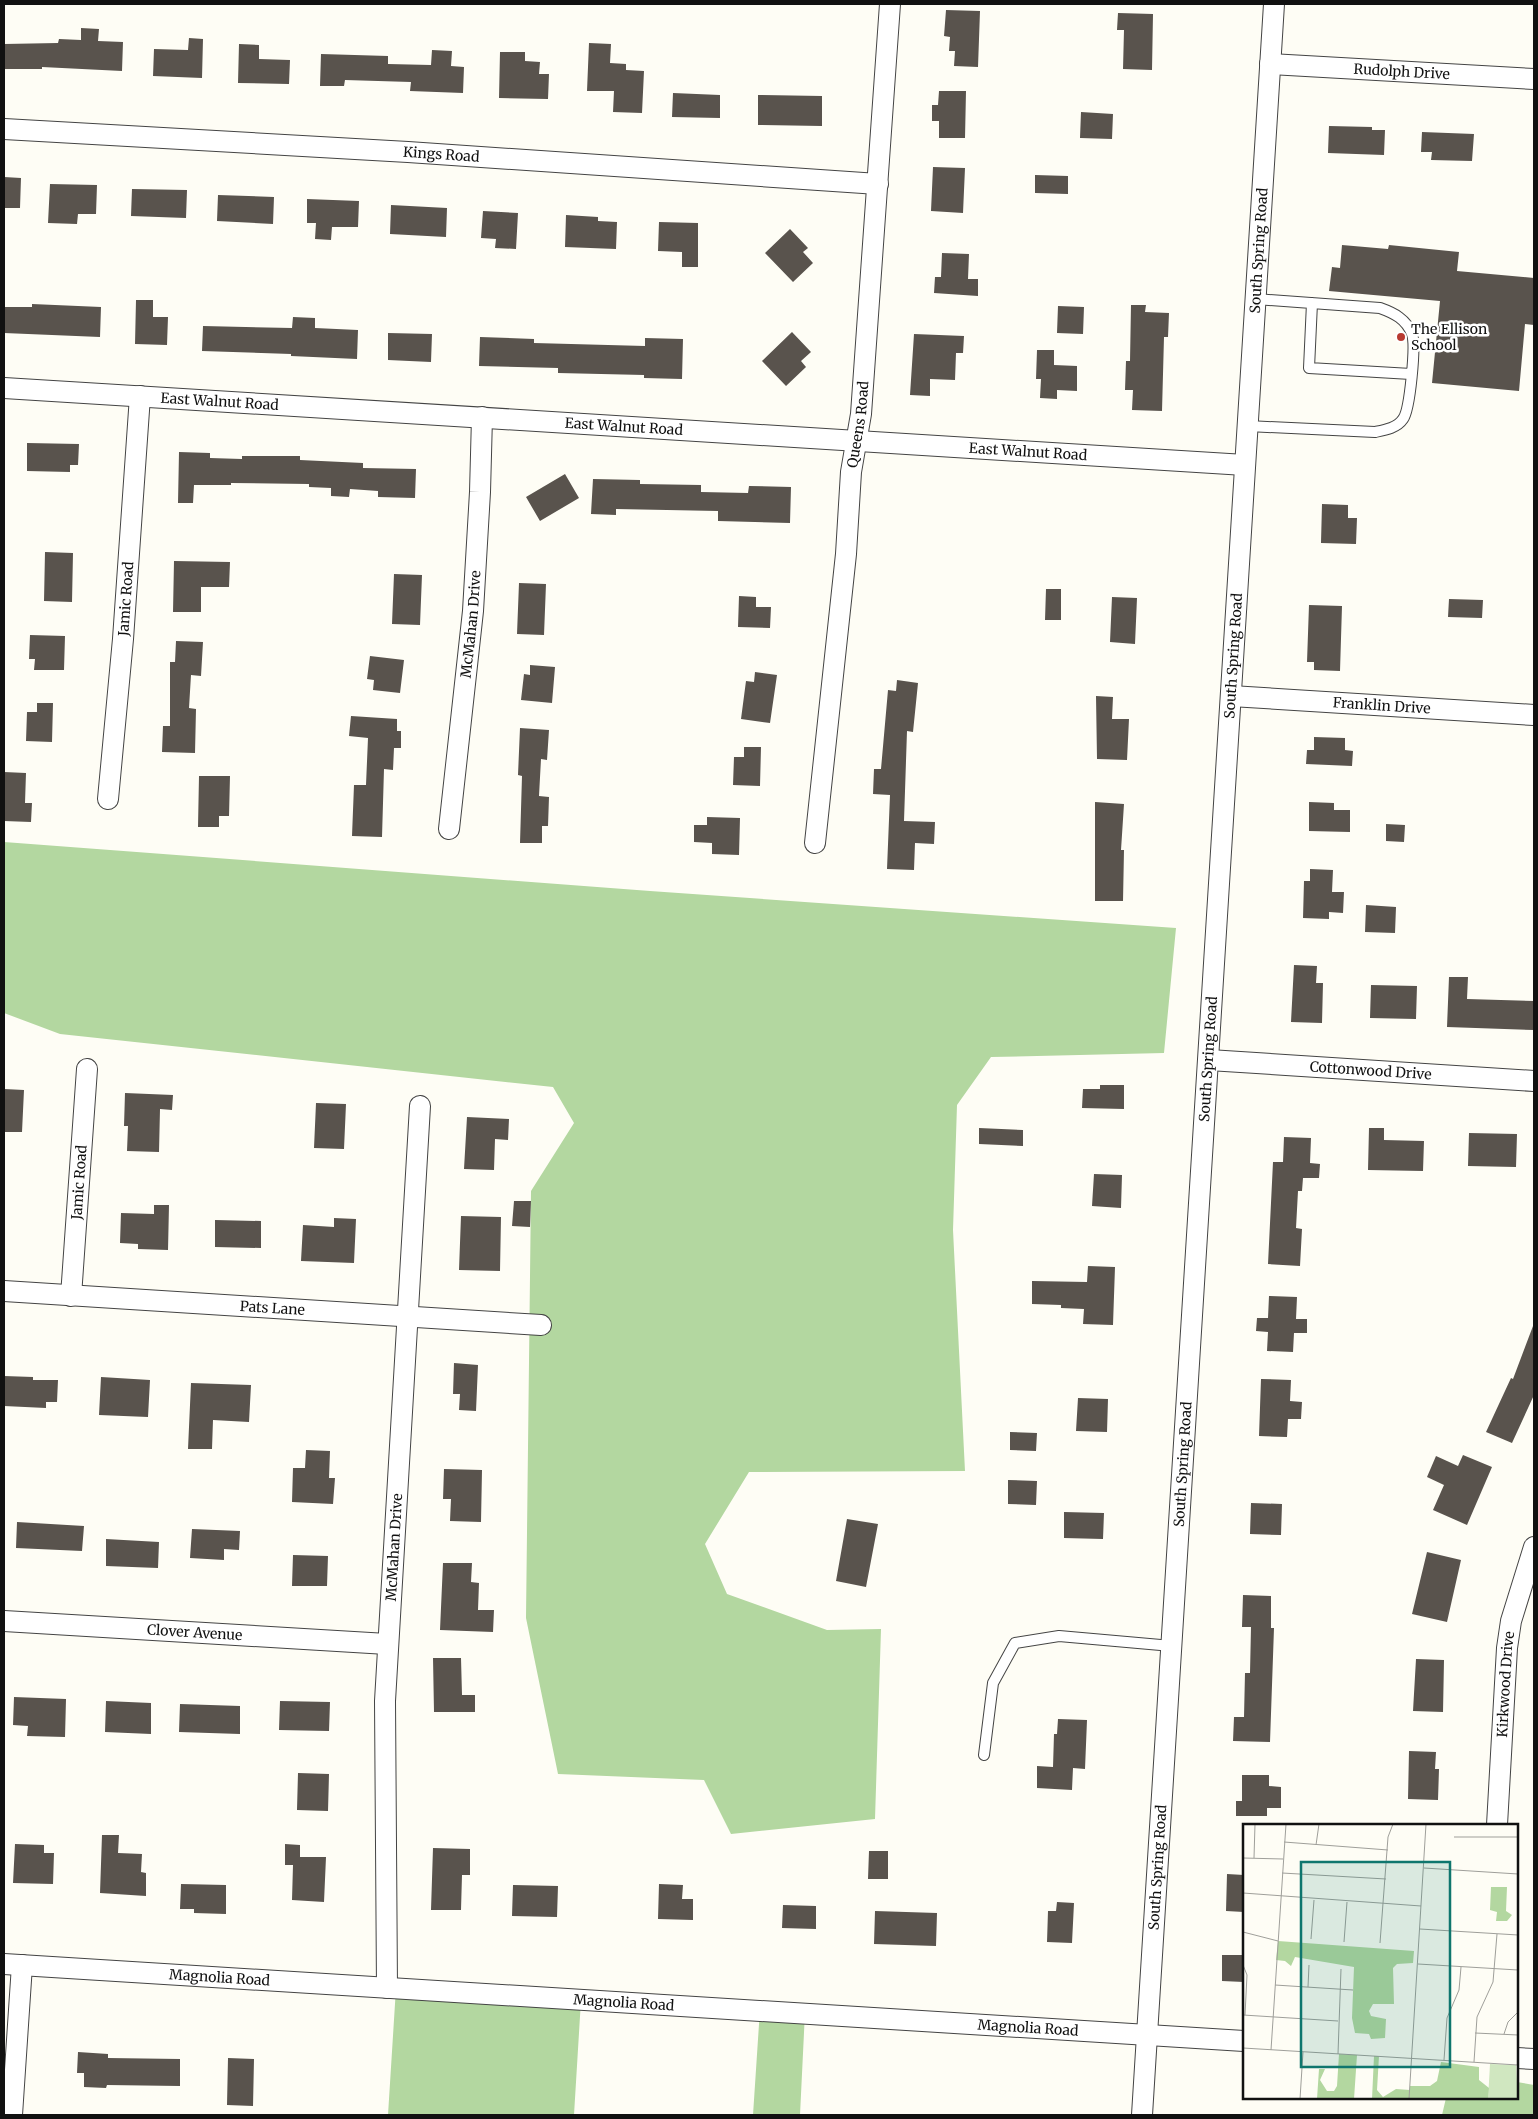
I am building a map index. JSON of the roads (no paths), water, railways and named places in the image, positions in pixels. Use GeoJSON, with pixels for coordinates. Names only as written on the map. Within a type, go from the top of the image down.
{"type":"FeatureCollection","features":[{"type":"Feature","properties":{"kind":"street","name":"Queens Road"},"geometry":{"type":"LineString","coordinates":[[815,843],[846,554],[851,472],[861,414],[890,4]]}},
{"type":"Feature","properties":{"kind":"street","name":"South Spring Road"},"geometry":{"type":"LineString","coordinates":[[1142,2115],[1274,4]]}},
{"type":"Feature","properties":{"kind":"street","name":"Rudolph Drive"},"geometry":{"type":"LineString","coordinates":[[1270,64],[1534,79]]}},
{"type":"Feature","properties":{"kind":"street","name":"Kings Road"},"geometry":{"type":"LineString","coordinates":[[4,129],[408,152],[878,184]]}},
{"type":"Feature","properties":{"kind":"street","name":"East Walnut Road"},"geometry":{"type":"LineString","coordinates":[[4,388],[1245,465]]}},
{"type":"Feature","properties":{"kind":"street","name":"Jamic Road"},"geometry":{"type":"LineString","coordinates":[[108,799],[123,639],[140,396]]}},
{"type":"Feature","properties":{"kind":"street","name":"McMahan Drive"},"geometry":{"type":"LineString","coordinates":[[449,829],[472,611],[480,492],[482,417]]}},
{"type":"Feature","properties":{"kind":"street","name":"Franklin Drive"},"geometry":{"type":"LineString","coordinates":[[1231,696],[1534,715]]}},
{"type":"Feature","properties":{"kind":"street","name":"Cottonwood Drive"},"geometry":{"type":"LineString","coordinates":[[1209,1060],[1534,1081]]}},
{"type":"Feature","properties":{"kind":"street","name":"Jamic Road"},"geometry":{"type":"LineString","coordinates":[[71,1296],[87,1069]]}},
{"type":"Feature","properties":{"kind":"street","name":"McMahan Drive"},"geometry":{"type":"LineString","coordinates":[[388,1988],[385,1701],[387,1644],[420,1106]]}},
{"type":"Feature","properties":{"kind":"street","name":"Pats Lane"},"geometry":{"type":"LineString","coordinates":[[4,1291],[541,1325]]}},
{"type":"Feature","properties":{"kind":"street","name":"Kirkwood Drive"},"geometry":{"type":"LineString","coordinates":[[1497,1824],[1507,1648],[1511,1621],[1534,1547]]}},
{"type":"Feature","properties":{"kind":"street","name":"Clover Avenue"},"geometry":{"type":"LineString","coordinates":[[4,1621],[387,1644]]}},
{"type":"Feature","properties":{"kind":"street","name":"Magnolia Road"},"geometry":{"type":"LineString","coordinates":[[13,1965],[1243,2041]]}},
{"type":"Feature","properties":{"kind":"street"},"geometry":{"type":"LineString","coordinates":[[12,2115],[13,1965]]}},
{"type":"Feature","properties":{"kind":"street"},"geometry":{"type":"LineString","coordinates":[[1518,2058],[1534,2059]]}},
{"type":"Feature","properties":{"kind":"lane"},"geometry":{"type":"LineString","coordinates":[[1248,426],[1375,432],[1391,428],[1403,419],[1410,402],[1413,336],[1405,323],[1395,314],[1380,308],[1256,299]]}},
{"type":"Feature","properties":{"kind":"lane"},"geometry":{"type":"LineString","coordinates":[[1312,303],[1309,368],[1411,374]]}},
{"type":"Feature","properties":{"kind":"lane"},"geometry":{"type":"LineString","coordinates":[[984,1755],[993,1683],[1015,1643],[1059,1636],[1172,1646]]}},
{"type":"Feature","properties":{"kind":"place","name":"The Ellison School"},"geometry":{"type":"Point","coordinates":[1401,337]}}]}
